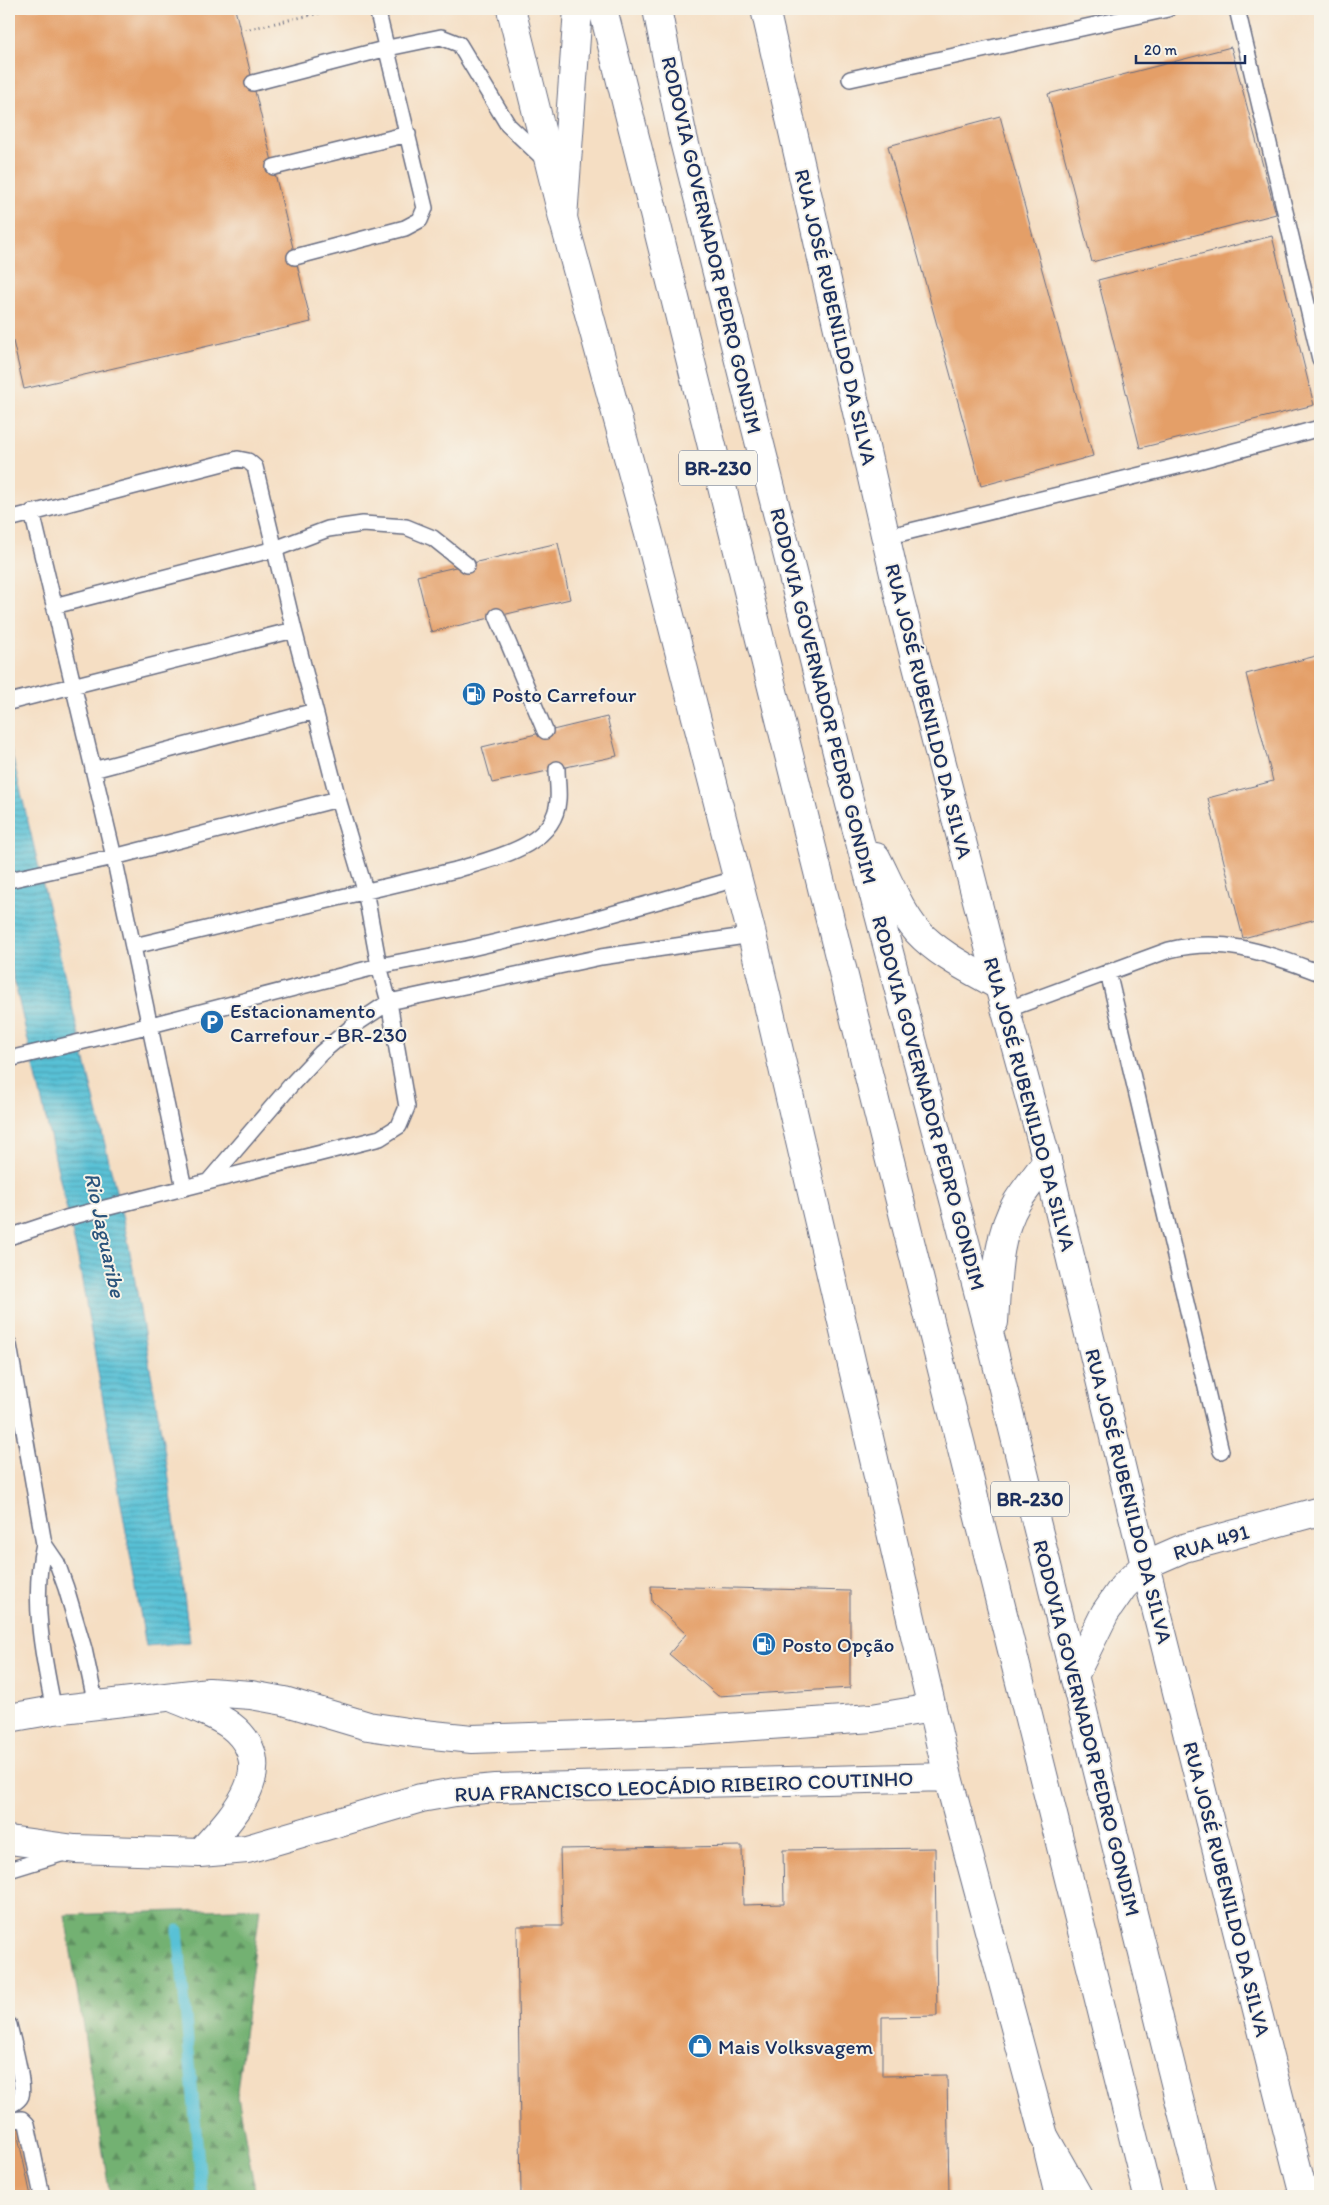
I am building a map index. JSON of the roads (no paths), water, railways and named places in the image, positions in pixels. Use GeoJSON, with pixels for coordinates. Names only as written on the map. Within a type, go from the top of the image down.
{"type":"FeatureCollection","features":[{"type":"Feature","properties":{"kind":"main road"},"geometry":{"type":"LineString","coordinates":[[511,9],[563,218],[649,534],[736,879],[752,935],[948,1777],[1059,2196]]}},
{"type":"Feature","properties":{"kind":"main road"},"geometry":{"type":"LineString","coordinates":[[563,218],[578,9]]}},
{"type":"Feature","properties":{"kind":"main road","name":"BR-230"},"geometry":{"type":"LineString","coordinates":[[603,9],[1148,2196]]}},
{"type":"Feature","properties":{"kind":"main road","name":"RODOVIA GOVERNADOR PEDRO GONDIM"},"geometry":{"type":"LineString","coordinates":[[657,9],[682,133],[850,804],[993,1348],[1204,2196]]}},
{"type":"Feature","properties":{"kind":"main road","name":"RUA JOSÉ RUBENILDO DA SILVA"},"geometry":{"type":"LineString","coordinates":[[765,9],[886,537],[1002,998],[1047,1161],[1304,2196]]}},
{"type":"Feature","properties":{"kind":"main road"},"geometry":{"type":"LineString","coordinates":[[850,804],[896,898],[917,930],[1002,998]]}},
{"type":"Feature","properties":{"kind":"main road"},"geometry":{"type":"LineString","coordinates":[[993,1348],[997,1277],[1004,1233],[1017,1202],[1047,1161]]}},
{"type":"Feature","properties":{"kind":"main road","name":"RUA 491"},"geometry":{"type":"LineString","coordinates":[[1074,1676],[1105,1613],[1122,1587],[1146,1565],[1184,1548],[1320,1511]]}},
{"type":"Feature","properties":{"kind":"main road"},"geometry":{"type":"LineString","coordinates":[[9,1718],[54,1710],[209,1692],[251,1694],[284,1701],[368,1726],[472,1739],[690,1731],[872,1718],[932,1708]]}},
{"type":"Feature","properties":{"kind":"main road"},"geometry":{"type":"LineString","coordinates":[[169,1696],[235,1729],[249,1747],[253,1765],[252,1782],[247,1794],[233,1817],[200,1853]]}},
{"type":"Feature","properties":{"kind":"main road","name":"RUA FRANCISCO LEOCÁDIO RIBEIRO COUTINHO"},"geometry":{"type":"LineString","coordinates":[[9,1840],[75,1849],[200,1853],[247,1849],[421,1798],[485,1789],[948,1777]]}},
{"type":"Feature","properties":{"kind":"main road"},"geometry":{"type":"LineString","coordinates":[[1044,2136],[1078,2196]]}},
{"type":"Feature","properties":{"kind":"lane"},"geometry":{"type":"LineString","coordinates":[[295,257],[405,228],[420,220],[425,208],[388,48],[377,9]]}},
{"type":"Feature","properties":{"kind":"lane"},"geometry":{"type":"LineString","coordinates":[[850,79],[1168,9]]}},
{"type":"Feature","properties":{"kind":"lane"},"geometry":{"type":"LineString","coordinates":[[1237,9],[1320,359]]}},
{"type":"Feature","properties":{"kind":"lane"},"geometry":{"type":"LineString","coordinates":[[253,82],[388,48],[441,37],[459,44],[508,125],[550,165]]}},
{"type":"Feature","properties":{"kind":"lane"},"geometry":{"type":"LineString","coordinates":[[274,167],[408,134]]}},
{"type":"Feature","properties":{"kind":"lane"},"geometry":{"type":"LineString","coordinates":[[886,537],[1194,462],[1320,428]]}},
{"type":"Feature","properties":{"kind":"lane"},"geometry":{"type":"LineString","coordinates":[[9,519],[238,459],[248,461],[255,467],[294,630],[364,890],[388,1002],[407,1107],[399,1126],[380,1138],[66,1218],[9,1236]]}},
{"type":"Feature","properties":{"kind":"lane"},"geometry":{"type":"LineString","coordinates":[[32,512],[114,856],[184,1188]]}},
{"type":"Feature","properties":{"kind":"lane"},"geometry":{"type":"LineString","coordinates":[[54,606],[275,549],[328,529],[363,524],[406,526],[433,538],[467,565]]}},
{"type":"Feature","properties":{"kind":"lane"},"geometry":{"type":"LineString","coordinates":[[497,616],[545,731]]}},
{"type":"Feature","properties":{"kind":"lane"},"geometry":{"type":"LineString","coordinates":[[9,702],[294,630]]}},
{"type":"Feature","properties":{"kind":"lane"},"geometry":{"type":"LineString","coordinates":[[94,770],[315,711]]}},
{"type":"Feature","properties":{"kind":"lane"},"geometry":{"type":"LineString","coordinates":[[134,946],[364,890],[456,870],[495,858],[534,841],[552,823],[558,801],[557,769]]}},
{"type":"Feature","properties":{"kind":"lane"},"geometry":{"type":"LineString","coordinates":[[9,880],[114,856],[338,799]]}},
{"type":"Feature","properties":{"kind":"lane"},"geometry":{"type":"LineString","coordinates":[[9,1059],[151,1025],[379,966],[467,949],[591,920],[736,879]]}},
{"type":"Feature","properties":{"kind":"lane"},"geometry":{"type":"LineString","coordinates":[[208,1182],[291,1084],[321,1053],[353,1026],[388,1002],[601,958],[752,935]]}},
{"type":"Feature","properties":{"kind":"lane"},"geometry":{"type":"LineString","coordinates":[[1002,998],[1108,972],[1169,950],[1207,944],[1236,946],[1260,951],[1320,973]]}},
{"type":"Feature","properties":{"kind":"lane"},"geometry":{"type":"LineString","coordinates":[[1108,972],[1221,1451]]}},
{"type":"Feature","properties":{"kind":"lane"},"geometry":{"type":"LineString","coordinates":[[9,1345],[44,1544],[38,1568],[40,1619],[54,1710]]}},
{"type":"Feature","properties":{"kind":"lane"},"geometry":{"type":"LineString","coordinates":[[44,1544],[57,1563],[66,1588],[84,1649],[96,1705]]}},
{"type":"Feature","properties":{"kind":"lane"},"geometry":{"type":"LineString","coordinates":[[9,1870],[75,1849]]}},
{"type":"Feature","properties":{"kind":"lane"},"geometry":{"type":"LineString","coordinates":[[9,2025],[22,2095],[9,2106]]}},
{"type":"Feature","properties":{"kind":"lane"},"geometry":{"type":"LineString","coordinates":[[9,2120],[22,2119],[27,2124],[42,2196]]}},
{"type":"Feature","properties":{"kind":"water","name":"Rio Jaguaribe"},"geometry":{"type":"Polygon","coordinates":[[[9,742],[128,1241],[168,1471],[190,1642],[146,1646],[78,1258],[9,958],[9,742]]]}},
{"type":"Feature","properties":{"kind":"waterway"},"geometry":{"type":"LineString","coordinates":[[178,1930],[202,2196]]}},
{"type":"Feature","properties":{"kind":"place","name":"Posto Carrefour"},"geometry":{"type":"Point","coordinates":[474,694]}},
{"type":"Feature","properties":{"kind":"place","name":"Estacionamento Carrefour - BR-230"},"geometry":{"type":"Point","coordinates":[212,1022]}},
{"type":"Feature","properties":{"kind":"place","name":"Posto Opção"},"geometry":{"type":"Point","coordinates":[764,1644]}},
{"type":"Feature","properties":{"kind":"place","name":"Mais Volksvagem"},"geometry":{"type":"Point","coordinates":[700,2046]}}]}
